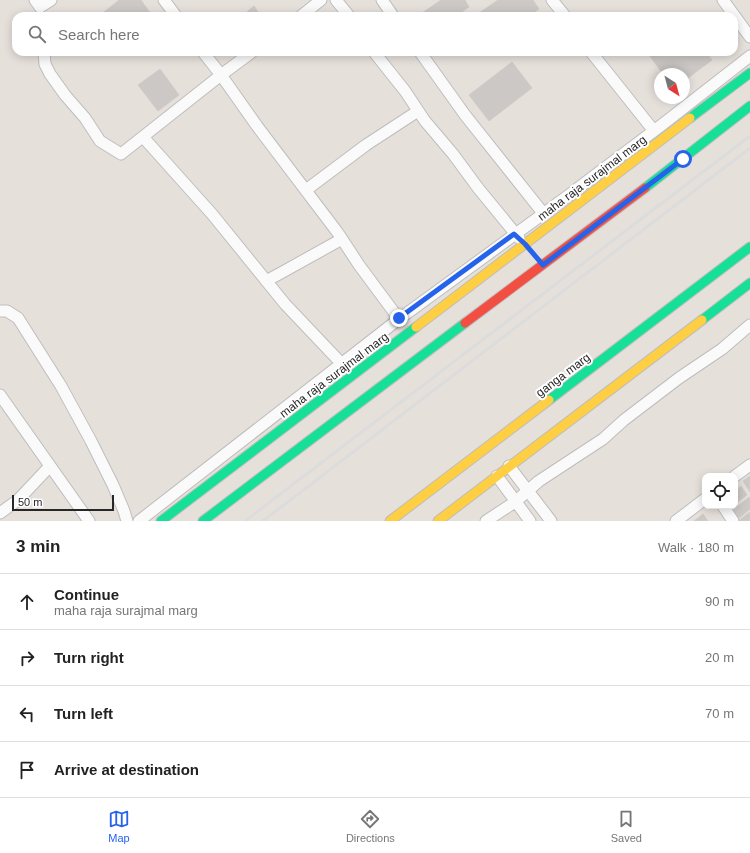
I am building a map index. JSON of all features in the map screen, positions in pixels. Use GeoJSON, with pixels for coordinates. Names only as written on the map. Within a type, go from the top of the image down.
{"type":"FeatureCollection","features":[{"type":"Feature","properties":{"kind":"street"},"geometry":{"type":"LineString","coordinates":[[39,8],[51,0]]}},
{"type":"Feature","properties":{"kind":"street"},"geometry":{"type":"LineString","coordinates":[[164,0],[173,12]]}},
{"type":"Feature","properties":{"kind":"street"},"geometry":{"type":"LineString","coordinates":[[306,12],[321,0]]}},
{"type":"Feature","properties":{"kind":"street"},"geometry":{"type":"LineString","coordinates":[[336,0],[346,12]]}},
{"type":"Feature","properties":{"kind":"street"},"geometry":{"type":"LineString","coordinates":[[382,0],[390,12]]}},
{"type":"Feature","properties":{"kind":"street"},"geometry":{"type":"LineString","coordinates":[[552,0],[562,12]]}},
{"type":"Feature","properties":{"kind":"street"},"geometry":{"type":"LineString","coordinates":[[723,0],[732,12]]}},
{"type":"Feature","properties":{"kind":"street"},"geometry":{"type":"LineString","coordinates":[[738,21],[750,37]]}},
{"type":"Feature","properties":{"kind":"street"},"geometry":{"type":"LineString","coordinates":[[44,56],[45,64],[50,74],[65,95],[85,118],[100,141],[121,154],[247,56]]}},
{"type":"Feature","properties":{"kind":"street"},"geometry":{"type":"LineString","coordinates":[[206,56],[256,126],[306,190],[399,318]]}},
{"type":"Feature","properties":{"kind":"street"},"geometry":{"type":"LineString","coordinates":[[377,56],[514,234],[528,247]]}},
{"type":"Feature","properties":{"kind":"street"},"geometry":{"type":"LineString","coordinates":[[423,56],[465,115],[543,213]]}},
{"type":"Feature","properties":{"kind":"street"},"geometry":{"type":"LineString","coordinates":[[594,56],[654,131]]}},
{"type":"Feature","properties":{"kind":"street"},"geometry":{"type":"LineString","coordinates":[[138,521],[399,318],[654,131],[750,56]]}},
{"type":"Feature","properties":{"kind":"street","name":"maha raja surajmal marg"},"geometry":{"type":"LineString","coordinates":[[161,521],[528,247],[750,73]]}},
{"type":"Feature","properties":{"kind":"street"},"geometry":{"type":"LineString","coordinates":[[203,521],[541,262],[683,159],[750,106]]}},
{"type":"Feature","properties":{"kind":"street"},"geometry":{"type":"LineString","coordinates":[[306,190],[361,148],[418,111]]}},
{"type":"Feature","properties":{"kind":"street"},"geometry":{"type":"LineString","coordinates":[[143,137],[208,208],[285,304],[341,363]]}},
{"type":"Feature","properties":{"kind":"street"},"geometry":{"type":"LineString","coordinates":[[266,280],[280,274],[342,239]]}},
{"type":"Feature","properties":{"kind":"street","name":"ganga marg"},"geometry":{"type":"LineString","coordinates":[[390,521],[750,247]]}},
{"type":"Feature","properties":{"kind":"street"},"geometry":{"type":"LineString","coordinates":[[438,521],[750,283]]}},
{"type":"Feature","properties":{"kind":"street"},"geometry":{"type":"LineString","coordinates":[[0,311],[6,311],[18,318],[61,386],[92,440],[113,485],[127,521]]}},
{"type":"Feature","properties":{"kind":"street"},"geometry":{"type":"LineString","coordinates":[[486,521],[515,502],[539,481],[603,439],[624,420],[679,378],[722,349],[750,325]]}},
{"type":"Feature","properties":{"kind":"street"},"geometry":{"type":"LineString","coordinates":[[0,395],[89,521]]}},
{"type":"Feature","properties":{"kind":"street"},"geometry":{"type":"LineString","coordinates":[[738,474],[750,465]]}},
{"type":"Feature","properties":{"kind":"street"},"geometry":{"type":"LineString","coordinates":[[0,513],[18,500],[50,466]]}},
{"type":"Feature","properties":{"kind":"street"},"geometry":{"type":"LineString","coordinates":[[509,466],[551,521]]}},
{"type":"Feature","properties":{"kind":"street"},"geometry":{"type":"LineString","coordinates":[[496,476],[530,521]]}},
{"type":"Feature","properties":{"kind":"street"},"geometry":{"type":"LineString","coordinates":[[676,521],[702,501]]}},
{"type":"Feature","properties":{"kind":"street"},"geometry":{"type":"LineString","coordinates":[[725,509],[732,521]]}},
{"type":"Feature","properties":{"kind":"building"},"geometry":{"type":"Polygon","coordinates":[[[119,0],[141,0],[150,12],[104,12],[119,0]]]}},
{"type":"Feature","properties":{"kind":"building"},"geometry":{"type":"Polygon","coordinates":[[[441,0],[465,0],[469,7],[462,12],[423,12],[441,0]]]}},
{"type":"Feature","properties":{"kind":"building"},"geometry":{"type":"Polygon","coordinates":[[[498,0],[533,0],[539,9],[535,12],[480,12],[498,0]]]}},
{"type":"Feature","properties":{"kind":"building"},"geometry":{"type":"Polygon","coordinates":[[[254,6],[258,12],[247,12],[254,6]]]}},
{"type":"Feature","properties":{"kind":"building"},"geometry":{"type":"Polygon","coordinates":[[[650,56],[709,56],[712,60],[690,76],[690,68],[659,68],[650,56]]]}},
{"type":"Feature","properties":{"kind":"building"},"geometry":{"type":"Polygon","coordinates":[[[512,62],[532,88],[489,121],[469,95],[512,62]]]}},
{"type":"Feature","properties":{"kind":"building"},"geometry":{"type":"Polygon","coordinates":[[[160,69],[179,95],[158,111],[138,85],[160,69]]]}},
{"type":"Feature","properties":{"kind":"building"},"geometry":{"type":"Polygon","coordinates":[[[750,476],[750,492],[743,481],[750,476]]]}},
{"type":"Feature","properties":{"kind":"building"},"geometry":{"type":"Polygon","coordinates":[[[741,486],[747,495],[738,502],[738,488],[741,486]]]}},
{"type":"Feature","properties":{"kind":"building"},"geometry":{"type":"Polygon","coordinates":[[[749,497],[750,509],[737,520],[731,512],[735,509],[738,509],[738,506],[749,497]]]}},
{"type":"Feature","properties":{"kind":"building"},"geometry":{"type":"Polygon","coordinates":[[[750,512],[750,521],[738,521],[750,512]]]}},
{"type":"Feature","properties":{"kind":"building"},"geometry":{"type":"Polygon","coordinates":[[[703,514],[708,521],[694,521],[703,514]]]}},
{"type":"Feature","properties":{"kind":"railway"},"geometry":{"type":"LineString","coordinates":[[245,521],[750,136]]}},
{"type":"Feature","properties":{"kind":"railway"},"geometry":{"type":"LineString","coordinates":[[263,521],[750,148]]}},
{"type":"Feature","properties":{"kind":"traffic: fast"},"geometry":{"type":"LineString","coordinates":[[690,118],[750,73]]}},
{"type":"Feature","properties":{"kind":"traffic: fast"},"geometry":{"type":"LineString","coordinates":[[645,188],[750,106]]}},
{"type":"Feature","properties":{"kind":"traffic: fast"},"geometry":{"type":"LineString","coordinates":[[549,400],[750,247]]}},
{"type":"Feature","properties":{"kind":"traffic: fast"},"geometry":{"type":"LineString","coordinates":[[702,320],[750,283]]}},
{"type":"Feature","properties":{"kind":"traffic: fast"},"geometry":{"type":"LineString","coordinates":[[203,521],[465,323]]}},
{"type":"Feature","properties":{"kind":"traffic: fast"},"geometry":{"type":"LineString","coordinates":[[161,521],[416,327]]}},
{"type":"Feature","properties":{"kind":"traffic: slow"},"geometry":{"type":"LineString","coordinates":[[416,327],[690,118]]}},
{"type":"Feature","properties":{"kind":"traffic: slow"},"geometry":{"type":"LineString","coordinates":[[438,521],[702,320]]}},
{"type":"Feature","properties":{"kind":"traffic: slow"},"geometry":{"type":"LineString","coordinates":[[390,521],[549,400]]}},
{"type":"Feature","properties":{"kind":"traffic: jam"},"geometry":{"type":"LineString","coordinates":[[465,323],[645,188]]}},
{"type":"Feature","properties":{"kind":"route"},"geometry":{"type":"LineString","coordinates":[[399,318],[514,234],[525,244],[543,265],[683,159]]}}]}
